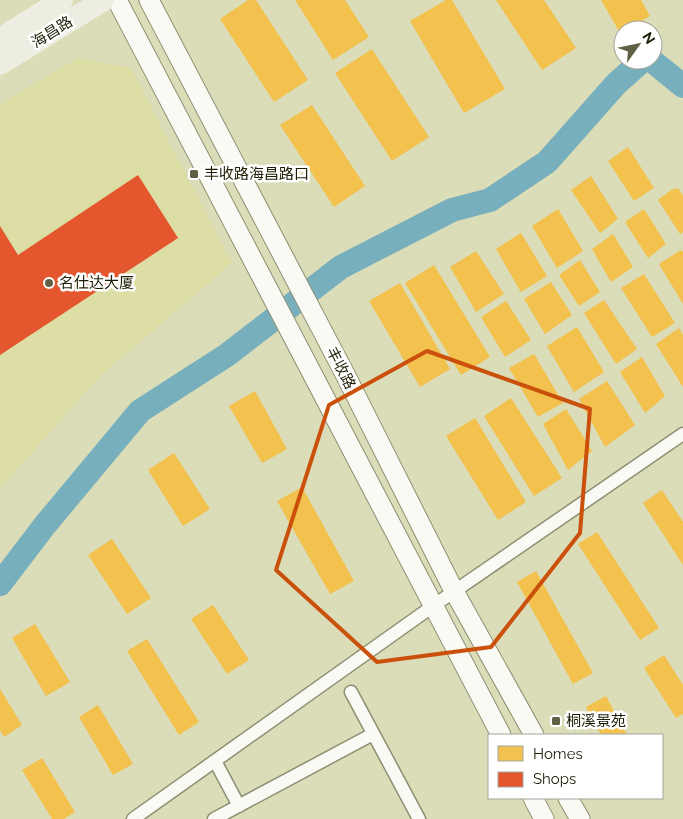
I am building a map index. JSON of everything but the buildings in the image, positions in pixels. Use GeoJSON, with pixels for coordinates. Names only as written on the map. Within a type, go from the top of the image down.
{"type":"FeatureCollection","features":[{"type":"Feature","properties":{"kind":"main road","name":"海昌路"},"geometry":{"type":"LineString","coordinates":[[0,39],[62,0]]}},
{"type":"Feature","properties":{"kind":"main road","name":"海昌路"},"geometry":{"type":"LineString","coordinates":[[0,64],[104,0]]}},
{"type":"Feature","properties":{"kind":"main road","name":"丰收路"},"geometry":{"type":"LineString","coordinates":[[117,0],[500,734]]}},
{"type":"Feature","properties":{"kind":"main road","name":"丰收路"},"geometry":{"type":"LineString","coordinates":[[149,0],[347,378],[454,591],[533,734]]}},
{"type":"Feature","properties":{"kind":"main road"},"geometry":{"type":"LineString","coordinates":[[534,799],[544,819]]}},
{"type":"Feature","properties":{"kind":"main road"},"geometry":{"type":"LineString","coordinates":[[569,799],[580,819]]}},
{"type":"Feature","properties":{"kind":"street"},"geometry":{"type":"LineString","coordinates":[[133,819],[454,591],[683,434]]}},
{"type":"Feature","properties":{"kind":"street"},"geometry":{"type":"LineString","coordinates":[[351,692],[418,819]]}},
{"type":"Feature","properties":{"kind":"street"},"geometry":{"type":"LineString","coordinates":[[214,819],[373,734]]}},
{"type":"Feature","properties":{"kind":"street"},"geometry":{"type":"LineString","coordinates":[[215,760],[239,806]]}},
{"type":"Feature","properties":{"kind":"highlighted area"},"geometry":{"type":"Polygon","coordinates":[[[427,351],[590,409],[580,533],[491,647],[377,662],[276,570],[329,405],[427,351]]]}},
{"type":"Feature","properties":{"kind":"shaded area"},"geometry":{"type":"Polygon","coordinates":[[[78,58],[131,68],[232,263],[99,377],[0,489],[0,104],[78,58]]]}},
{"type":"Feature","properties":{"kind":"waterway"},"geometry":{"type":"LineString","coordinates":[[0,584],[45,525],[140,411],[227,355],[341,267],[452,210],[490,200],[547,162],[616,84],[632,70]]}},
{"type":"Feature","properties":{"kind":"waterway"},"geometry":{"type":"LineString","coordinates":[[663,70],[683,86]]}},
{"type":"Feature","properties":{"kind":"place","name":"丰收路海昌路口"},"geometry":{"type":"Point","coordinates":[194,174]}},
{"type":"Feature","properties":{"kind":"place","name":"名仕达大厦"},"geometry":{"type":"Point","coordinates":[49,283]}},
{"type":"Feature","properties":{"kind":"place","name":"桐溪景苑"},"geometry":{"type":"Point","coordinates":[556,721]}}]}
